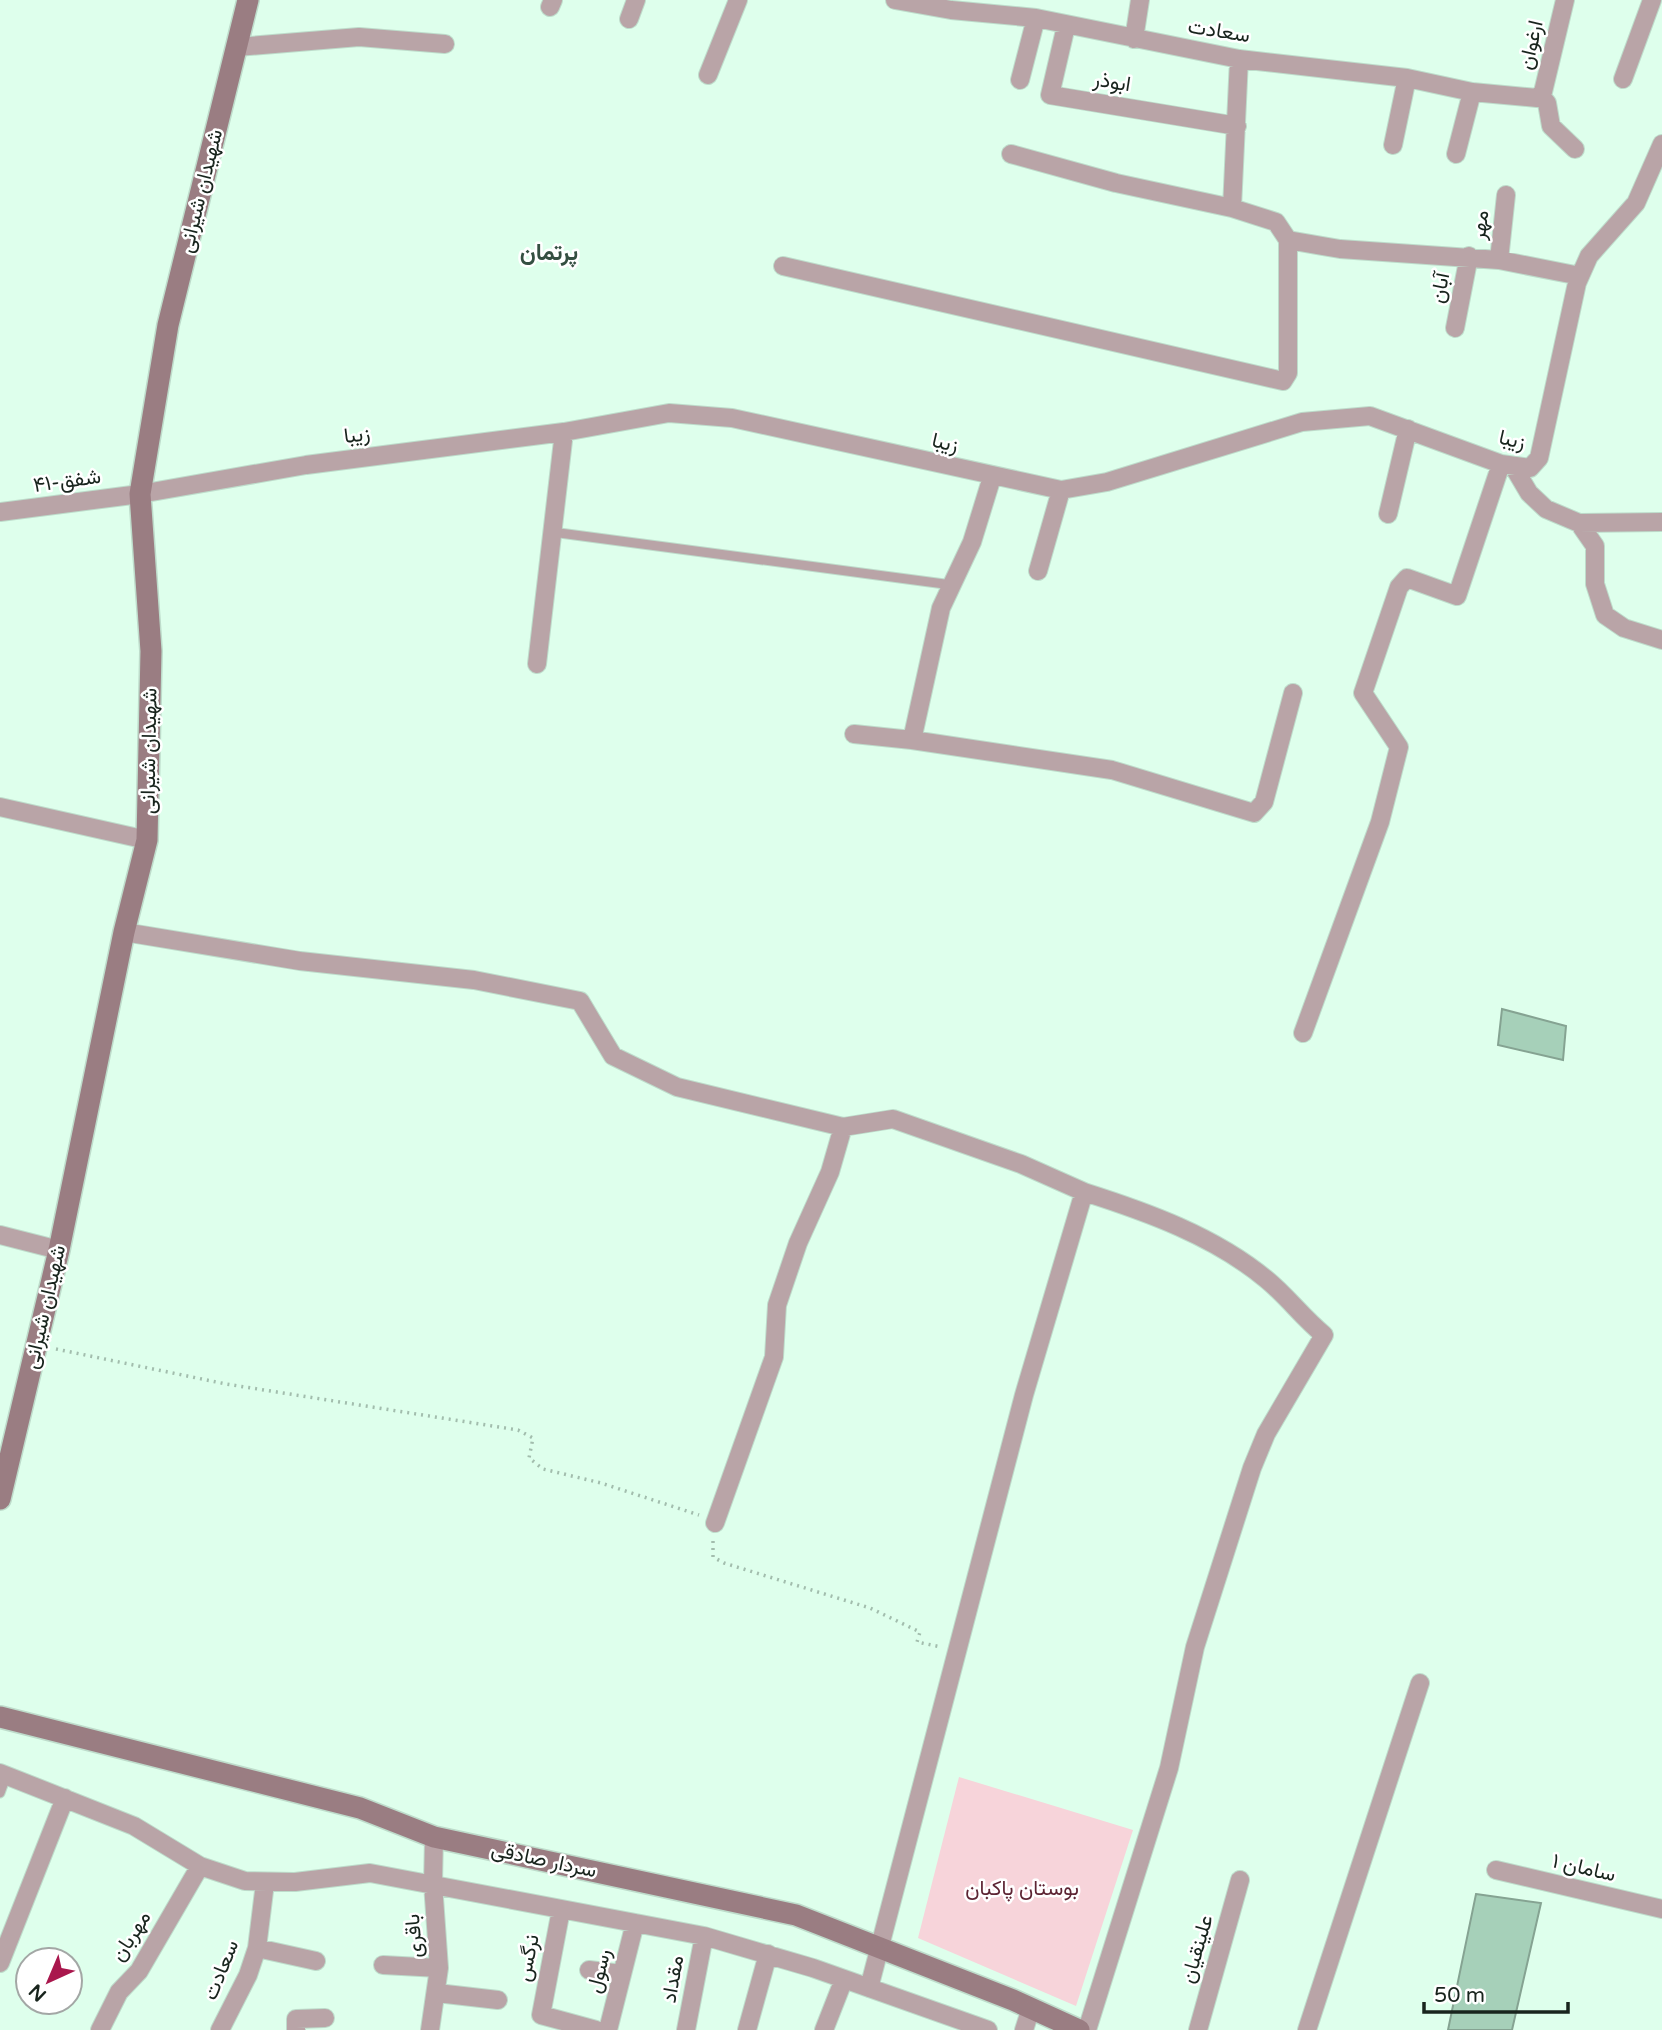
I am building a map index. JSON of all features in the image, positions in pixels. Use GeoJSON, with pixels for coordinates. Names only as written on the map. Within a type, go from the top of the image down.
{"type":"FeatureCollection","features":[{"type":"Feature","properties":{"kind":"street","name":"شهیدان شیرانی"},"geometry":{"type":"LineString","coordinates":[[0,1499],[59,1250],[124,932],[147,840],[151,651],[140,494],[168,325],[248,0]]}},
{"type":"Feature","properties":{"kind":"street"},"geometry":{"type":"LineString","coordinates":[[629,19],[636,0]]}},
{"type":"Feature","properties":{"kind":"street"},"geometry":{"type":"LineString","coordinates":[[708,75],[738,0]]}},
{"type":"Feature","properties":{"kind":"street","name":"سعادت"},"geometry":{"type":"LineString","coordinates":[[895,0],[951,10],[1036,18],[1134,40],[1240,58],[1407,78],[1472,92],[1539,97]]}},
{"type":"Feature","properties":{"kind":"street"},"geometry":{"type":"LineString","coordinates":[[1134,40],[1140,0]]}},
{"type":"Feature","properties":{"kind":"street","name":"ارغوان"},"geometry":{"type":"LineString","coordinates":[[1539,97],[1565,0]]}},
{"type":"Feature","properties":{"kind":"street"},"geometry":{"type":"LineString","coordinates":[[1623,79],[1652,0]]}},
{"type":"Feature","properties":{"kind":"street"},"geometry":{"type":"LineString","coordinates":[[1020,80],[1036,18]]}},
{"type":"Feature","properties":{"kind":"street","name":"ابوذر"},"geometry":{"type":"LineString","coordinates":[[1066,26],[1050,95],[1237,126]]}},
{"type":"Feature","properties":{"kind":"street"},"geometry":{"type":"LineString","coordinates":[[237,47],[359,37],[445,44]]}},
{"type":"Feature","properties":{"kind":"street"},"geometry":{"type":"LineString","coordinates":[[1232,208],[1240,58]]}},
{"type":"Feature","properties":{"kind":"street"},"geometry":{"type":"LineString","coordinates":[[1393,145],[1407,78]]}},
{"type":"Feature","properties":{"kind":"street"},"geometry":{"type":"LineString","coordinates":[[1456,154],[1472,92]]}},
{"type":"Feature","properties":{"kind":"street"},"geometry":{"type":"LineString","coordinates":[[1539,97],[1547,103],[1551,126],[1575,149]]}},
{"type":"Feature","properties":{"kind":"street","name":"زیبا"},"geometry":{"type":"LineString","coordinates":[[140,494],[306,465],[564,432],[669,413],[732,418],[1061,490],[1107,482],[1302,422],[1370,416],[1507,465],[1530,468],[1539,458],[1580,276],[1589,256],[1636,203],[1662,144]]}},
{"type":"Feature","properties":{"kind":"street"},"geometry":{"type":"LineString","coordinates":[[783,266],[1283,381],[1288,373],[1287,240],[1276,222],[1232,208],[1116,183],[1011,154]]}},
{"type":"Feature","properties":{"kind":"street","name":"مهر"},"geometry":{"type":"LineString","coordinates":[[1499,260],[1506,195]]}},
{"type":"Feature","properties":{"kind":"street"},"geometry":{"type":"LineString","coordinates":[[1287,240],[1340,249],[1469,256],[1580,276]]}},
{"type":"Feature","properties":{"kind":"street","name":"آبان"},"geometry":{"type":"LineString","coordinates":[[1455,328],[1469,256]]}},
{"type":"Feature","properties":{"kind":"street"},"geometry":{"type":"LineString","coordinates":[[1388,514],[1408,429]]}},
{"type":"Feature","properties":{"kind":"street"},"geometry":{"type":"LineString","coordinates":[[537,664],[564,432]]}},
{"type":"Feature","properties":{"kind":"street"},"geometry":{"type":"LineString","coordinates":[[1507,465],[1529,493],[1546,509],[1579,523],[1662,522]]}},
{"type":"Feature","properties":{"kind":"street"},"geometry":{"type":"LineString","coordinates":[[1303,1033],[1380,822],[1399,747],[1363,693],[1399,587],[1407,578],[1457,596],[1507,465]]}},
{"type":"Feature","properties":{"kind":"street"},"geometry":{"type":"LineString","coordinates":[[912,740],[941,608],[972,542],[992,477]]}},
{"type":"Feature","properties":{"kind":"street"},"geometry":{"type":"LineString","coordinates":[[1038,571],[1061,490]]}},
{"type":"Feature","properties":{"kind":"street","name":"شفق-۴۱"},"geometry":{"type":"LineString","coordinates":[[0,512],[140,494]]}},
{"type":"Feature","properties":{"kind":"street"},"geometry":{"type":"LineString","coordinates":[[1579,523],[1595,546],[1595,584],[1605,615],[1624,628],[1662,639]]}},
{"type":"Feature","properties":{"kind":"street"},"geometry":{"type":"LineString","coordinates":[[854,734],[1112,769],[1254,813],[1264,802],[1293,693]]}},
{"type":"Feature","properties":{"kind":"street"},"geometry":{"type":"LineString","coordinates":[[0,807],[147,840]]}},
{"type":"Feature","properties":{"kind":"street"},"geometry":{"type":"LineString","coordinates":[[124,932],[300,961],[474,980],[580,1001],[613,1056],[677,1087],[843,1127],[892,1119],[1021,1164],[1084,1192],[1135,1208],[1206,1239],[1266,1279],[1324,1335],[1266,1434],[1252,1468],[1195,1647],[1169,1768],[1087,2030]]}},
{"type":"Feature","properties":{"kind":"street"},"geometry":{"type":"LineString","coordinates":[[715,1523],[775,1356],[778,1305],[798,1242],[830,1172],[843,1127]]}},
{"type":"Feature","properties":{"kind":"street"},"geometry":{"type":"LineString","coordinates":[[869,1988],[1024,1395],[1084,1192]]}},
{"type":"Feature","properties":{"kind":"street"},"geometry":{"type":"LineString","coordinates":[[0,1235],[59,1250]]}},
{"type":"Feature","properties":{"kind":"street"},"geometry":{"type":"LineString","coordinates":[[1307,2030],[1420,1683]]}},
{"type":"Feature","properties":{"kind":"street","name":"سردار صادقی"},"geometry":{"type":"LineString","coordinates":[[0,1717],[360,1808],[434,1837],[796,1915],[1031,2008],[1079,2030]]}},
{"type":"Feature","properties":{"kind":"street"},"geometry":{"type":"LineString","coordinates":[[3,1774],[134,1826],[200,1866],[245,1881],[265,1883],[370,1873],[704,1936],[844,1979],[988,2030]]}},
{"type":"Feature","properties":{"kind":"street"},"geometry":{"type":"LineString","coordinates":[[0,1963],[65,1798]]}},
{"type":"Feature","properties":{"kind":"street","name":"باقری"},"geometry":{"type":"LineString","coordinates":[[430,2030],[439,1968],[433,1884],[434,1837]]}},
{"type":"Feature","properties":{"kind":"street","name":"مهربان"},"geometry":{"type":"LineString","coordinates":[[100,2030],[119,1992],[139,1971],[200,1866]]}},
{"type":"Feature","properties":{"kind":"street","name":"سامان ۱"},"geometry":{"type":"LineString","coordinates":[[1496,1870],[1662,1909]]}},
{"type":"Feature","properties":{"kind":"street","name":"علینقیان"},"geometry":{"type":"LineString","coordinates":[[1198,2030],[1240,1880]]}},
{"type":"Feature","properties":{"kind":"street","name":"سعادت"},"geometry":{"type":"LineString","coordinates":[[220,2030],[248,1975],[257,1948],[265,1883]]}},
{"type":"Feature","properties":{"kind":"street","name":"نرگس"},"geometry":{"type":"LineString","coordinates":[[561,1910],[541,2015],[596,2030]]}},
{"type":"Feature","properties":{"kind":"street","name":"رسول"},"geometry":{"type":"LineString","coordinates":[[608,2030],[635,1923]]}},
{"type":"Feature","properties":{"kind":"street","name":"مقداد"},"geometry":{"type":"LineString","coordinates":[[686,2030],[704,1936]]}},
{"type":"Feature","properties":{"kind":"street"},"geometry":{"type":"LineString","coordinates":[[257,1948],[316,1961]]}},
{"type":"Feature","properties":{"kind":"street"},"geometry":{"type":"LineString","coordinates":[[747,2030],[768,1954]]}},
{"type":"Feature","properties":{"kind":"street"},"geometry":{"type":"LineString","coordinates":[[383,1965],[439,1968]]}},
{"type":"Feature","properties":{"kind":"street"},"geometry":{"type":"LineString","coordinates":[[589,1970],[622,1974]]}},
{"type":"Feature","properties":{"kind":"street"},"geometry":{"type":"LineString","coordinates":[[824,2030],[844,1979]]}},
{"type":"Feature","properties":{"kind":"street"},"geometry":{"type":"LineString","coordinates":[[437,1993],[498,2000]]}},
{"type":"Feature","properties":{"kind":"street"},"geometry":{"type":"LineString","coordinates":[[1024,2030],[1031,2008]]}},
{"type":"Feature","properties":{"kind":"street"},"geometry":{"type":"LineString","coordinates":[[296,2030],[296,2019],[325,2018]]}},
{"type":"Feature","properties":{"kind":"lane"},"geometry":{"type":"LineString","coordinates":[[551,532],[952,586]]}},
{"type":"Feature","properties":{"kind":"lane"},"geometry":{"type":"LineString","coordinates":[[0,1793],[3,1774]]}},
{"type":"Feature","properties":{"kind":"path"},"geometry":{"type":"LineString","coordinates":[[37,1344],[145,1369],[518,1430],[534,1438],[529,1458],[543,1469],[631,1492],[715,1523],[713,1557],[724,1563],[870,1608],[920,1632],[917,1642],[957,1651]]}},
{"type":"Feature","properties":{"kind":"green space","name":"بوستان پاکبان"},"geometry":{"type":"Polygon","coordinates":[[[959,1777],[1133,1830],[1076,2006],[918,1938],[959,1777]]]}},
{"type":"Feature","properties":{"kind":"building"},"geometry":{"type":"Polygon","coordinates":[[[1502,1009],[1566,1026],[1563,1060],[1498,1045],[1502,1009]]]}},
{"type":"Feature","properties":{"kind":"building"},"geometry":{"type":"Polygon","coordinates":[[[1476,1894],[1541,1903],[1512,2030],[1448,2030],[1476,1894]]]}},
{"type":"Feature","properties":{"kind":"district","name":"پرتمان"},"geometry":{"type":"Point","coordinates":[549,253]}}]}
